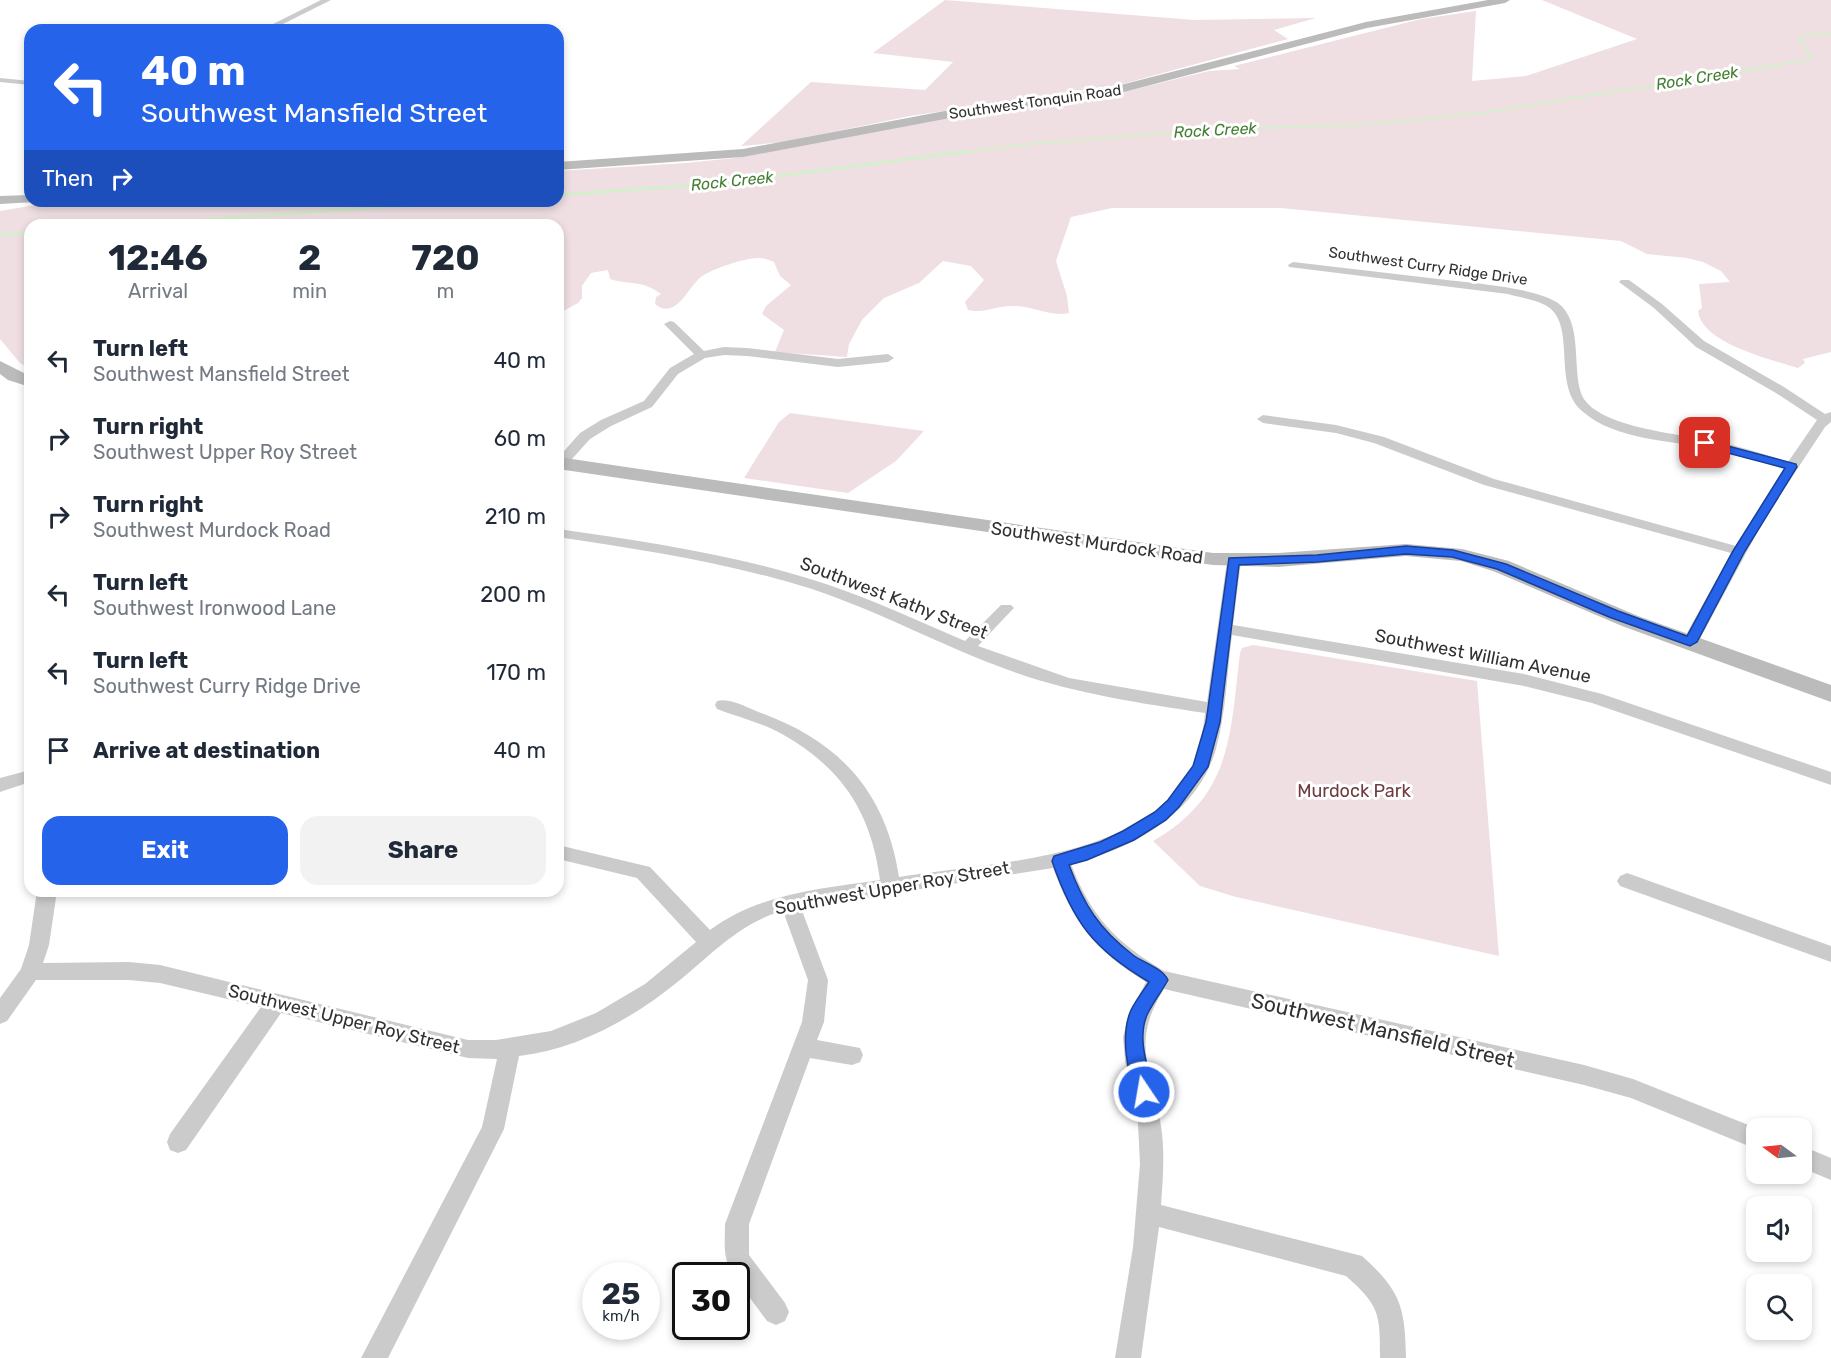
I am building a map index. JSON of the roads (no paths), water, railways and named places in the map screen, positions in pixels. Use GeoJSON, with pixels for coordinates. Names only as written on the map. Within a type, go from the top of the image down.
{"type":"FeatureCollection","features":[{"type":"Feature","properties":{"kind":"main road","name":"Southwest Tonquin Road"},"geometry":{"type":"LineString","coordinates":[[564,166],[743,153],[976,109],[1105,93],[1359,26],[1505,0]]}},
{"type":"Feature","properties":{"kind":"main road"},"geometry":{"type":"LineString","coordinates":[[0,200],[24,199]]}},
{"type":"Feature","properties":{"kind":"main road"},"geometry":{"type":"LineString","coordinates":[[0,366],[24,380]]}},
{"type":"Feature","properties":{"kind":"main road","name":"Southwest Murdock Road"},"geometry":{"type":"LineString","coordinates":[[564,465],[1116,546],[1234,561],[1317,558],[1406,550],[1453,554],[1502,567],[1613,614],[1831,694]]}},
{"type":"Feature","properties":{"kind":"street"},"geometry":{"type":"LineString","coordinates":[[277,24],[327,0]]}},
{"type":"Feature","properties":{"kind":"street"},"geometry":{"type":"LineString","coordinates":[[0,80],[24,82]]}},
{"type":"Feature","properties":{"kind":"street","name":"Southwest Curry Ridge Drive"},"geometry":{"type":"LineString","coordinates":[[1293,265],[1509,291],[1546,301],[1555,306],[1565,319],[1575,395],[1591,413],[1625,428],[1718,446],[1792,467]]}},
{"type":"Feature","properties":{"kind":"street"},"geometry":{"type":"LineString","coordinates":[[1625,282],[1658,306],[1700,344],[1828,418],[1792,467],[1739,551],[1690,642]]}},
{"type":"Feature","properties":{"kind":"street"},"geometry":{"type":"LineString","coordinates":[[670,324],[700,355]]}},
{"type":"Feature","properties":{"kind":"street"},"geometry":{"type":"LineString","coordinates":[[564,459],[585,436],[606,423],[648,404],[674,371],[700,355],[724,351],[747,352],[838,363],[888,358]]}},
{"type":"Feature","properties":{"kind":"street"},"geometry":{"type":"LineString","coordinates":[[1263,419],[1336,429],[1379,440],[1489,482],[1739,551]]}},
{"type":"Feature","properties":{"kind":"street","name":"Southwest Kathy Street"},"geometry":{"type":"LineString","coordinates":[[564,534],[663,549],[734,563],[820,588],[1049,678],[1117,693],[1214,709]]}},
{"type":"Feature","properties":{"kind":"street","name":"Southwest Upper Roy Street"},"geometry":{"type":"LineString","coordinates":[[30,972],[129,971],[160,974],[440,1044],[488,1050],[510,1048],[569,1035],[616,1014],[645,997],[708,941],[741,919],[790,903],[890,885],[1081,856],[1129,836],[1160,816],[1174,804],[1200,767],[1211,730],[1234,561]]}},
{"type":"Feature","properties":{"kind":"street"},"geometry":{"type":"LineString","coordinates":[[968,647],[1006,608]]}},
{"type":"Feature","properties":{"kind":"street","name":"Southwest William Avenue"},"geometry":{"type":"LineString","coordinates":[[1224,629],[1524,680],[1596,698],[1831,779]]}},
{"type":"Feature","properties":{"kind":"street"},"geometry":{"type":"LineString","coordinates":[[723,705],[787,729],[837,764],[868,806],[886,863],[890,885]]}},
{"type":"Feature","properties":{"kind":"street"},"geometry":{"type":"LineString","coordinates":[[0,785],[24,778]]}},
{"type":"Feature","properties":{"kind":"street"},"geometry":{"type":"LineString","coordinates":[[564,853],[643,872],[708,941]]}},
{"type":"Feature","properties":{"kind":"street","name":"Southwest Mansfield Street"},"geometry":{"type":"LineString","coordinates":[[1060,861],[1071,893],[1087,922],[1110,947],[1159,980],[1584,1075],[1633,1089],[1746,1135]]}},
{"type":"Feature","properties":{"kind":"street"},"geometry":{"type":"LineString","coordinates":[[1627,881],[1831,954]]}},
{"type":"Feature","properties":{"kind":"street"},"geometry":{"type":"LineString","coordinates":[[0,1014],[30,972],[39,945],[46,897]]}},
{"type":"Feature","properties":{"kind":"street"},"geometry":{"type":"LineString","coordinates":[[776,1312],[737,1259],[737,1224],[813,1022],[818,980],[790,903]]}},
{"type":"Feature","properties":{"kind":"street"},"geometry":{"type":"LineString","coordinates":[[1128,1358],[1148,1213],[1151,1136],[1149,1114],[1134,1039],[1139,1012],[1159,980]]}},
{"type":"Feature","properties":{"kind":"street"},"geometry":{"type":"LineString","coordinates":[[178,1142],[277,1002]]}},
{"type":"Feature","properties":{"kind":"street"},"geometry":{"type":"LineString","coordinates":[[803,1047],[852,1055]]}},
{"type":"Feature","properties":{"kind":"street"},"geometry":{"type":"LineString","coordinates":[[375,1358],[493,1129],[510,1048]]}},
{"type":"Feature","properties":{"kind":"street"},"geometry":{"type":"LineString","coordinates":[[1812,1161],[1831,1169]]}},
{"type":"Feature","properties":{"kind":"street"},"geometry":{"type":"LineString","coordinates":[[1148,1213],[1353,1266],[1380,1288],[1393,1314],[1393,1358]]}},
{"type":"Feature","properties":{"kind":"waterway","name":"Rock Creek"},"geometry":{"type":"LineString","coordinates":[[956,153],[1030,144],[1205,130],[1371,124],[1482,113],[1813,59],[1799,39],[1808,35],[1831,34]]}},
{"type":"Feature","properties":{"kind":"waterway","name":"Rock Creek"},"geometry":{"type":"LineString","coordinates":[[564,195],[726,183],[969,151]]}},
{"type":"Feature","properties":{"kind":"waterway","name":"Rock Creek"},"geometry":{"type":"LineString","coordinates":[[214,219],[383,207]]}},
{"type":"Feature","properties":{"kind":"waterway","name":"Rock Creek"},"geometry":{"type":"LineString","coordinates":[[0,235],[24,233]]}},
{"type":"Feature","properties":{"kind":"park label","name":"Murdock Park"},"geometry":{"type":"Point","coordinates":[1354,791]}}]}
